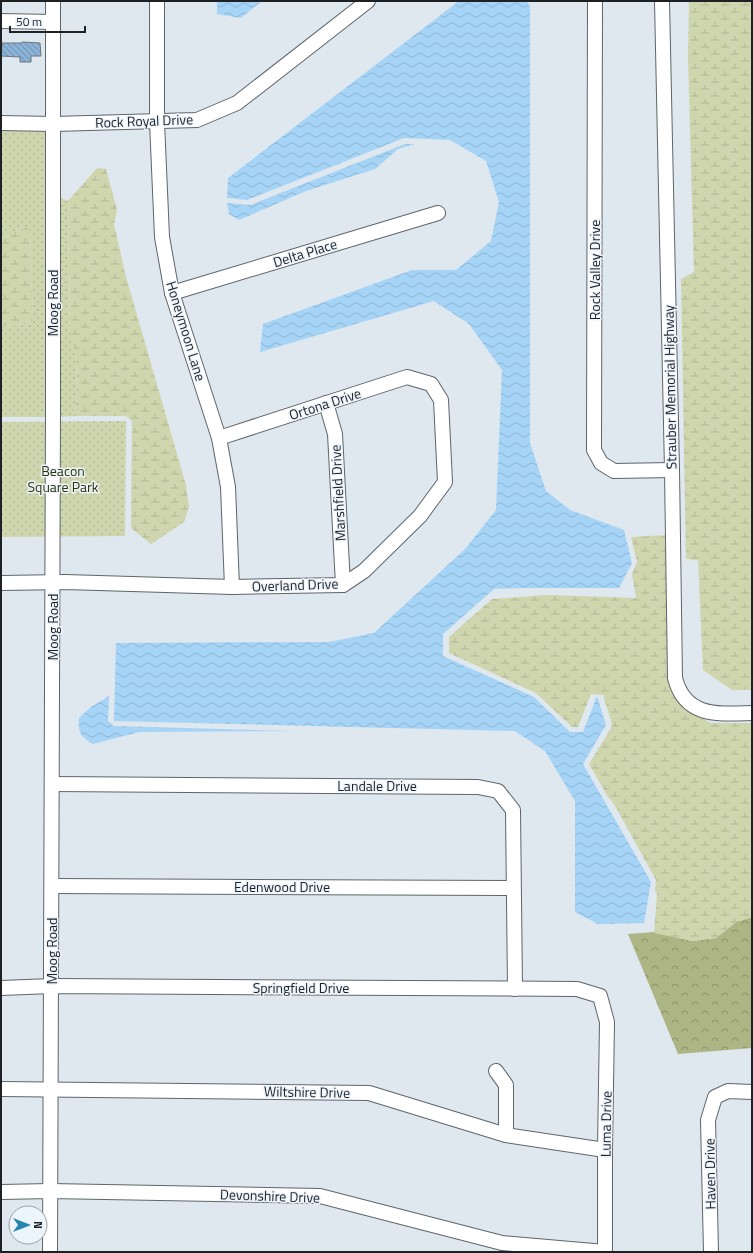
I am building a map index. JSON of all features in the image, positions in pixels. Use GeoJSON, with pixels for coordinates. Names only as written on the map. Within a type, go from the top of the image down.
{"type":"FeatureCollection","features":[{"type":"Feature","properties":{"kind":"street","name":"Moog Road"},"geometry":{"type":"LineString","coordinates":[[50,1252],[52,1089],[53,1]]}},
{"type":"Feature","properties":{"kind":"street","name":"Honeymoon Lane"},"geometry":{"type":"LineString","coordinates":[[157,1],[157,122],[162,237],[172,293],[219,438],[228,488],[232,587]]}},
{"type":"Feature","properties":{"kind":"street","name":"Rock Royal Drive"},"geometry":{"type":"LineString","coordinates":[[1,123],[53,124],[198,120],[238,103],[368,1]]}},
{"type":"Feature","properties":{"kind":"street","name":"Rock Valley Drive"},"geometry":{"type":"LineString","coordinates":[[595,1],[594,450],[601,463],[614,471],[672,470]]}},
{"type":"Feature","properties":{"kind":"street","name":"Strauber Memorial Highway"},"geometry":{"type":"LineString","coordinates":[[662,1],[675,678],[677,687],[684,698],[703,711],[714,714],[752,713]]}},
{"type":"Feature","properties":{"kind":"street"},"geometry":{"type":"LineString","coordinates":[[1,22],[53,22]]}},
{"type":"Feature","properties":{"kind":"street","name":"Delta Place"},"geometry":{"type":"LineString","coordinates":[[172,293],[438,213]]}},
{"type":"Feature","properties":{"kind":"street","name":"Ortona Drive"},"geometry":{"type":"LineString","coordinates":[[219,438],[407,377],[430,384]]}},
{"type":"Feature","properties":{"kind":"street","name":"Overland Drive"},"geometry":{"type":"LineString","coordinates":[[1,583],[53,582],[232,587],[343,585],[364,571],[420,516],[445,482],[441,400],[430,384]]}},
{"type":"Feature","properties":{"kind":"street","name":"Marshfield Drive"},"geometry":{"type":"LineString","coordinates":[[326,403],[335,434],[343,585]]}},
{"type":"Feature","properties":{"kind":"street","name":"Landale Drive"},"geometry":{"type":"LineString","coordinates":[[52,784],[478,787],[498,792],[512,810],[514,989]]}},
{"type":"Feature","properties":{"kind":"street","name":"Edenwood Drive"},"geometry":{"type":"LineString","coordinates":[[52,886],[512,888]]}},
{"type":"Feature","properties":{"kind":"street","name":"Springfield Drive"},"geometry":{"type":"LineString","coordinates":[[1,988],[52,986],[514,989],[577,990],[600,996]]}},
{"type":"Feature","properties":{"kind":"street","name":"Luma Drive"},"geometry":{"type":"LineString","coordinates":[[600,996],[607,1022],[605,1252]]}},
{"type":"Feature","properties":{"kind":"street"},"geometry":{"type":"LineString","coordinates":[[496,1071],[506,1085],[506,1136]]}},
{"type":"Feature","properties":{"kind":"street","name":"Wiltshire Drive"},"geometry":{"type":"LineString","coordinates":[[1,1089],[369,1093],[506,1136],[605,1150]]}},
{"type":"Feature","properties":{"kind":"street","name":"Haven Drive"},"geometry":{"type":"LineString","coordinates":[[711,1252],[708,1120],[715,1097],[728,1091],[752,1092]]}},
{"type":"Feature","properties":{"kind":"street","name":"Devonshire Drive"},"geometry":{"type":"LineString","coordinates":[[1,1192],[50,1191],[320,1196],[502,1243],[605,1252]]}},
{"type":"Feature","properties":{"kind":"green space"},"geometry":{"type":"Polygon","coordinates":[[[689,1],[752,1],[752,690],[732,690],[703,670],[698,560],[686,559],[681,279],[694,272],[688,57],[689,1]]]}},
{"type":"Feature","properties":{"kind":"green space"},"geometry":{"type":"Polygon","coordinates":[[[47,124],[48,417],[1,417],[1,327],[33,323],[30,226],[1,238],[1,125],[47,124]]]}},
{"type":"Feature","properties":{"kind":"green space"},"geometry":{"type":"Polygon","coordinates":[[[97,168],[106,169],[117,210],[114,224],[126,277],[186,485],[189,507],[184,522],[151,544],[131,528],[132,421],[126,416],[74,416],[77,385],[76,358],[70,332],[68,201],[97,168]]]}},
{"type":"Feature","properties":{"kind":"green space"},"geometry":{"type":"Polygon","coordinates":[[[59,197],[68,201],[70,332],[76,358],[77,385],[74,416],[59,417],[59,197]]]}},
{"type":"Feature","properties":{"kind":"green space"},"geometry":{"type":"Polygon","coordinates":[[[30,226],[33,323],[1,327],[1,238],[30,226]]]}},
{"type":"Feature","properties":{"kind":"green space","name":"Beacon Square Park"},"geometry":{"type":"Polygon","coordinates":[[[126,421],[125,536],[1,537],[1,422],[126,421]]]}},
{"type":"Feature","properties":{"kind":"green space"},"geometry":{"type":"Polygon","coordinates":[[[668,535],[672,688],[684,709],[711,723],[752,723],[752,917],[736,922],[716,938],[692,941],[654,933],[657,894],[655,890],[656,880],[614,804],[608,797],[589,764],[612,724],[603,695],[591,694],[578,727],[572,727],[536,693],[449,653],[449,637],[492,599],[548,595],[636,598],[632,574],[637,562],[631,537],[668,535]]]}},
{"type":"Feature","properties":{"kind":"green space"},"geometry":{"type":"Polygon","coordinates":[[[752,917],[752,1048],[678,1054],[628,934],[655,932],[692,941],[716,938],[736,922],[752,917]]]}},
{"type":"Feature","properties":{"kind":"water"},"geometry":{"type":"Polygon","coordinates":[[[217,1],[262,1],[241,18],[217,14],[217,1]]]}},
{"type":"Feature","properties":{"kind":"water"},"geometry":{"type":"Polygon","coordinates":[[[459,1],[526,1],[530,6],[530,443],[546,491],[570,510],[624,530],[632,563],[619,588],[494,589],[443,634],[443,656],[534,697],[570,732],[583,732],[597,696],[606,725],[583,764],[651,882],[644,923],[598,924],[575,912],[575,801],[545,751],[515,731],[114,721],[116,643],[329,642],[374,633],[465,549],[496,510],[502,370],[469,324],[434,301],[260,352],[263,324],[412,270],[456,270],[491,241],[499,202],[486,161],[450,140],[404,138],[247,200],[227,198],[228,178],[459,1]]]}},
{"type":"Feature","properties":{"kind":"water"},"geometry":{"type":"Polygon","coordinates":[[[405,144],[415,144],[398,149],[375,169],[306,191],[239,220],[229,214],[227,203],[250,205],[405,144]]]}},
{"type":"Feature","properties":{"kind":"water"},"geometry":{"type":"Polygon","coordinates":[[[109,696],[108,721],[114,726],[294,731],[139,732],[93,744],[85,739],[81,734],[79,718],[91,707],[109,696]]]}},
{"type":"Feature","properties":{"kind":"building"},"geometry":{"type":"Polygon","coordinates":[[[2,43],[40,43],[41,56],[31,56],[31,62],[20,62],[20,57],[1,56],[2,43]]]}}]}
